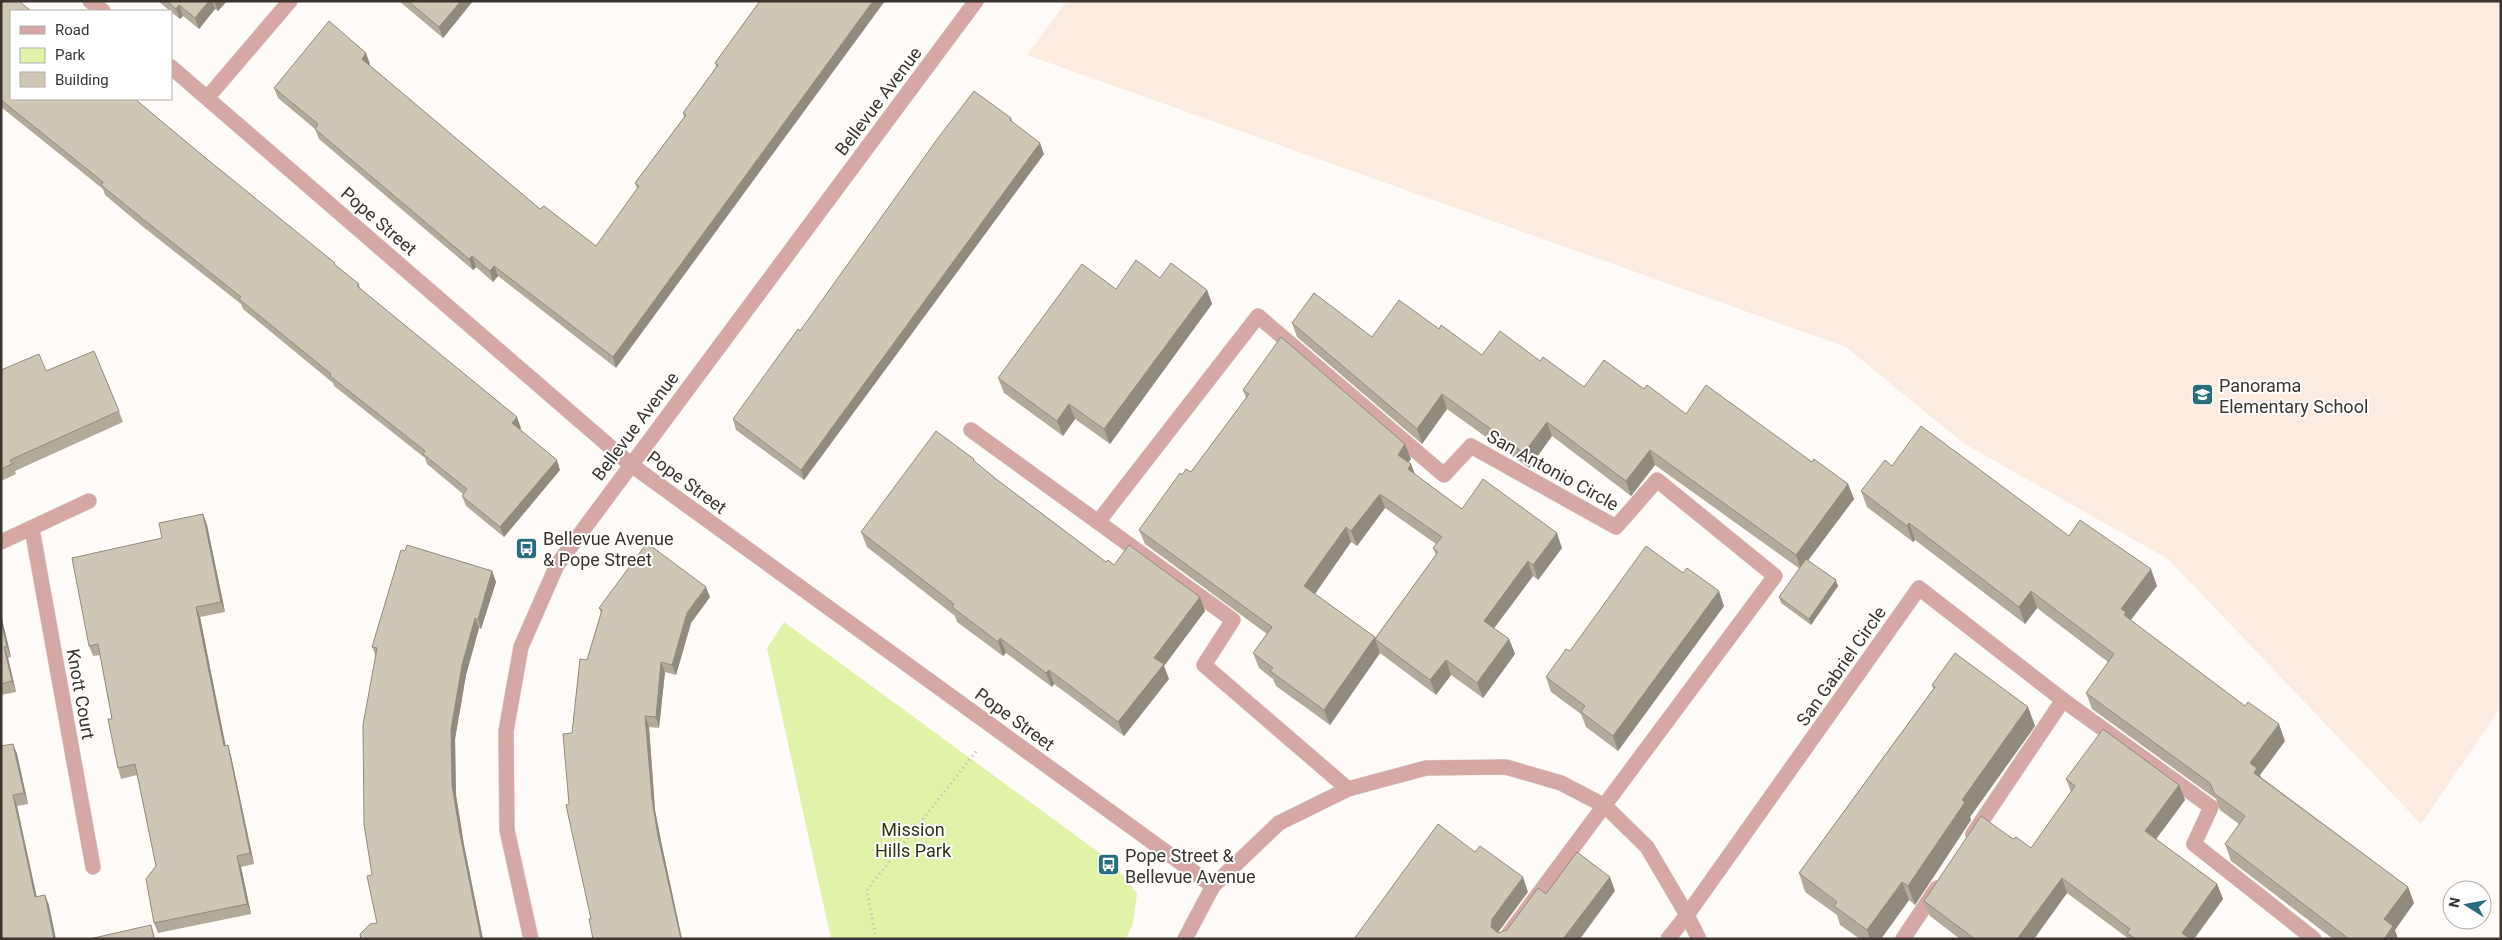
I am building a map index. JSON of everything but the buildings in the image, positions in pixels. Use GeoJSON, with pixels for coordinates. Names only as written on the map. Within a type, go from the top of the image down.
{"type":"FeatureCollection","features":[{"type":"Feature","properties":{"kind":"street"},"geometry":{"type":"LineString","coordinates":[[90,1],[102,10]]}},
{"type":"Feature","properties":{"kind":"street"},"geometry":{"type":"LineString","coordinates":[[208,97],[290,1]]}},
{"type":"Feature","properties":{"kind":"street","name":"Bellevue Avenue"},"geometry":{"type":"LineString","coordinates":[[531,939],[507,830],[506,731],[521,646],[557,565],[630,464],[976,1]]}},
{"type":"Feature","properties":{"kind":"street","name":"Pope Street"},"geometry":{"type":"LineString","coordinates":[[172,68],[630,464],[1213,886]]}},
{"type":"Feature","properties":{"kind":"street","name":"San Antonio Circle"},"geometry":{"type":"LineString","coordinates":[[1098,522],[1258,316],[1444,475],[1471,446],[1616,527],[1657,480],[1775,576],[1505,939]]}},
{"type":"Feature","properties":{"kind":"street"},"geometry":{"type":"LineString","coordinates":[[971,430],[1233,620],[1204,666],[1348,788]]}},
{"type":"Feature","properties":{"kind":"street"},"geometry":{"type":"LineString","coordinates":[[1,542],[88,501]]}},
{"type":"Feature","properties":{"kind":"street","name":"Knott Court"},"geometry":{"type":"LineString","coordinates":[[32,529],[93,866]]}},
{"type":"Feature","properties":{"kind":"street","name":"San Gabriel Circle"},"geometry":{"type":"LineString","coordinates":[[1687,915],[1919,588],[2063,700],[2211,807],[2194,844],[2314,939]]}},
{"type":"Feature","properties":{"kind":"street"},"geometry":{"type":"LineString","coordinates":[[1964,848],[2063,700]]}},
{"type":"Feature","properties":{"kind":"street"},"geometry":{"type":"LineString","coordinates":[[1185,939],[1213,886],[1278,824],[1348,788],[1426,768],[1506,767],[1561,783],[1605,806],[1647,847],[1699,939]]}},
{"type":"Feature","properties":{"kind":"street"},"geometry":{"type":"LineString","coordinates":[[1902,939],[1947,873]]}},
{"type":"Feature","properties":{"kind":"street"},"geometry":{"type":"LineString","coordinates":[[1668,939],[1687,915]]}},
{"type":"Feature","properties":{"kind":"path"},"geometry":{"type":"LineString","coordinates":[[876,939],[866,890],[995,728]]}},
{"type":"Feature","properties":{"kind":"shaded area","name":"Panorama Elementary School"},"geometry":{"type":"Polygon","coordinates":[[[1067,1],[2501,1],[2501,707],[2421,824],[2168,559],[1963,443],[1846,347],[1027,55],[1067,1]]]}},
{"type":"Feature","properties":{"kind":"green space","name":"Mission Hills Park"},"geometry":{"type":"Polygon","coordinates":[[[784,622],[1112,862],[1137,893],[1133,924],[1126,939],[831,939],[767,648],[784,622]]]}},
{"type":"Feature","properties":{"kind":"place","name":"Panorama Elementary School"},"geometry":{"type":"Point","coordinates":[2203,395]}},
{"type":"Feature","properties":{"kind":"place","name":"Bellevue Avenue & Pope Street"},"geometry":{"type":"Point","coordinates":[527,548]}},
{"type":"Feature","properties":{"kind":"place","name":"Pope Street & Bellevue Avenue"},"geometry":{"type":"Point","coordinates":[1109,865]}}]}
